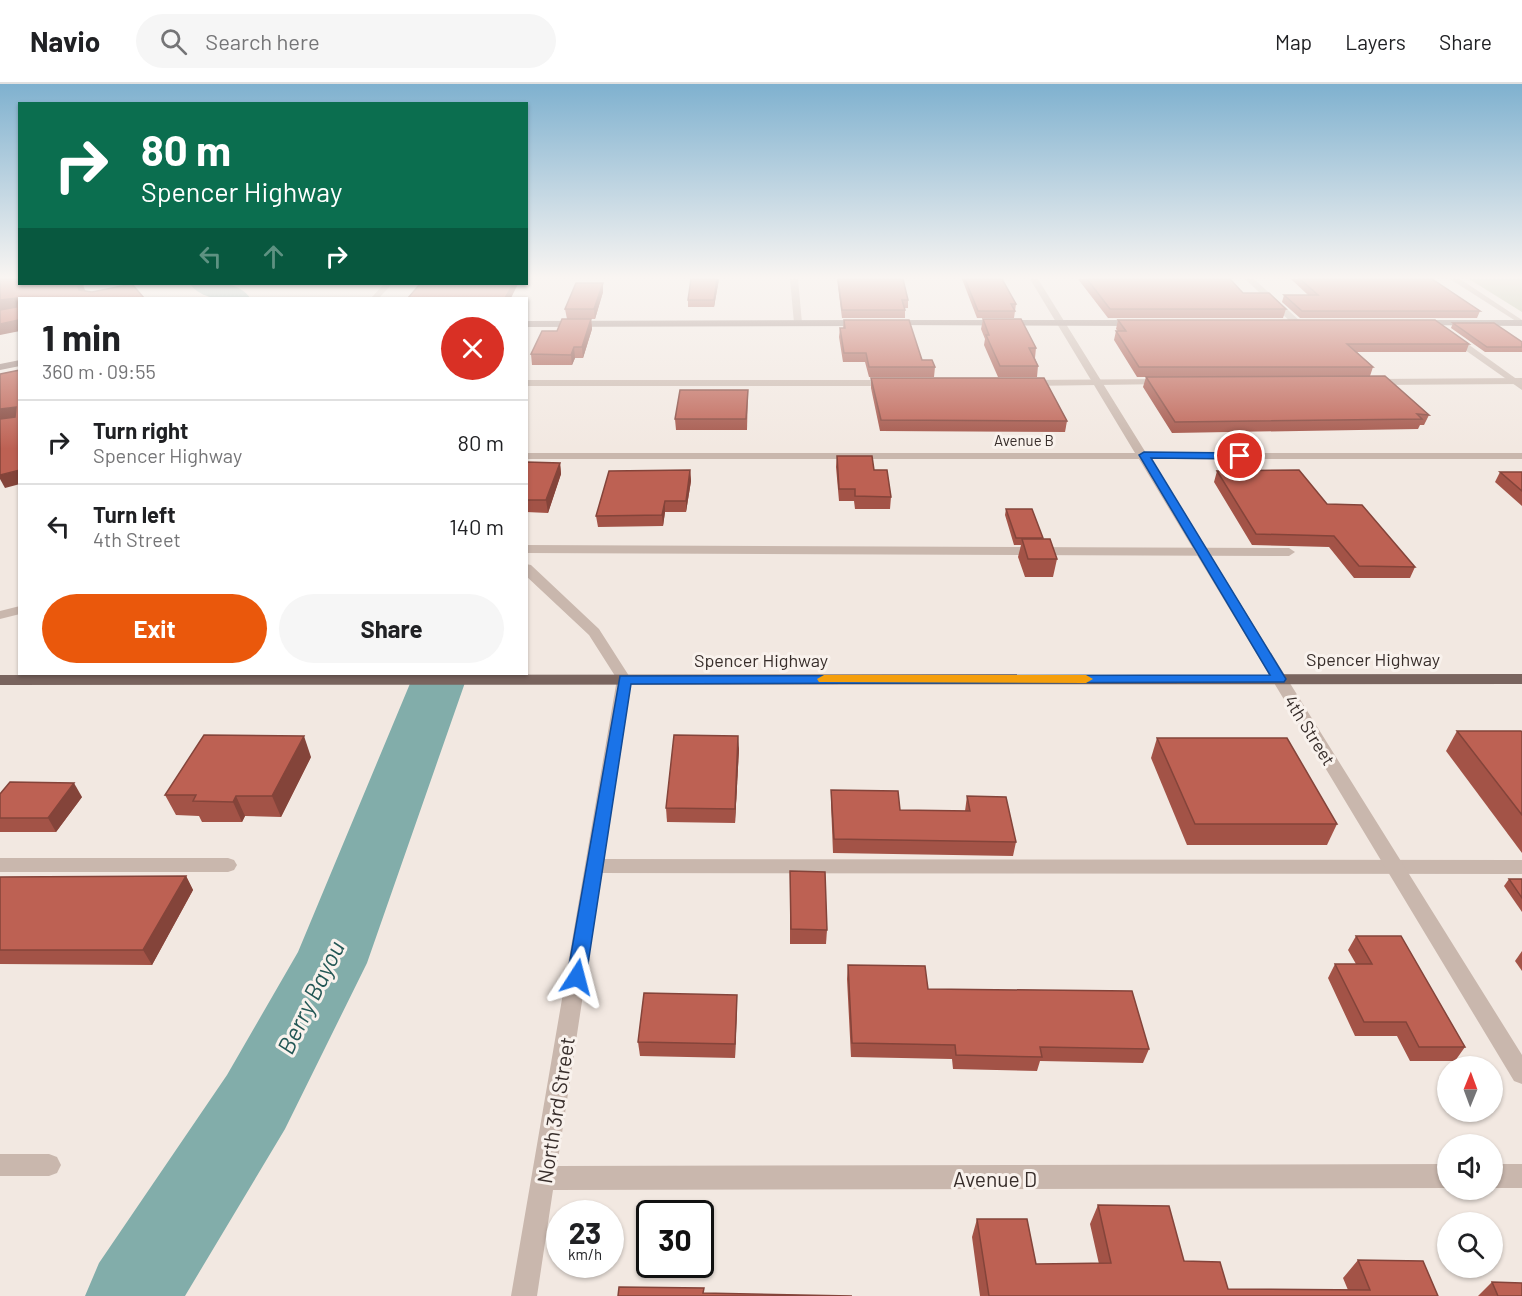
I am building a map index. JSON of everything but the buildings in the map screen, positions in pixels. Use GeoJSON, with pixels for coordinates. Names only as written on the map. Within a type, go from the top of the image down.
{"type":"FeatureCollection","features":[{"type":"Feature","properties":{"kind":"main road","name":"Spencer Highway"},"geometry":{"type":"LineString","coordinates":[[0,680],[47,677],[340,680],[1522,680]]}},
{"type":"Feature","properties":{"kind":"street","name":"4th Street"},"geometry":{"type":"LineString","coordinates":[[1070,336],[1522,1074]]}},
{"type":"Feature","properties":{"kind":"street"},"geometry":{"type":"LineString","coordinates":[[1452,336],[1519,383]]}},
{"type":"Feature","properties":{"kind":"street"},"geometry":{"type":"LineString","coordinates":[[0,367],[18,363]]}},
{"type":"Feature","properties":{"kind":"street"},"geometry":{"type":"LineString","coordinates":[[1015,382],[1182,382]]}},
{"type":"Feature","properties":{"kind":"street"},"geometry":{"type":"LineString","coordinates":[[1360,382],[1519,383]]}},
{"type":"Feature","properties":{"kind":"street"},"geometry":{"type":"LineString","coordinates":[[528,383],[908,383]]}},
{"type":"Feature","properties":{"kind":"street","name":"Avenue B"},"geometry":{"type":"LineString","coordinates":[[528,456],[1522,456]]}},
{"type":"Feature","properties":{"kind":"street"},"geometry":{"type":"LineString","coordinates":[[528,549],[1289,552]]}},
{"type":"Feature","properties":{"kind":"street"},"geometry":{"type":"LineString","coordinates":[[528,570],[594,633],[624,679]]}},
{"type":"Feature","properties":{"kind":"street"},"geometry":{"type":"LineString","coordinates":[[0,615],[18,610]]}},
{"type":"Feature","properties":{"kind":"street","name":"North 3rd Street"},"geometry":{"type":"LineString","coordinates":[[524,1296],[624,679]]}},
{"type":"Feature","properties":{"kind":"street"},"geometry":{"type":"LineString","coordinates":[[0,865],[228,865]]}},
{"type":"Feature","properties":{"kind":"street"},"geometry":{"type":"LineString","coordinates":[[595,866],[1522,867]]}},
{"type":"Feature","properties":{"kind":"street"},"geometry":{"type":"LineString","coordinates":[[0,1165],[49,1165]]}},
{"type":"Feature","properties":{"kind":"street","name":"Avenue D"},"geometry":{"type":"LineString","coordinates":[[543,1178],[1437,1176]]}},
{"type":"Feature","properties":{"kind":"street"},"geometry":{"type":"LineString","coordinates":[[1503,1176],[1522,1176]]}},
{"type":"Feature","properties":{"kind":"waterway","name":"Berry Bayou"},"geometry":{"type":"LineString","coordinates":[[132,1296],[256,1102],[330,963],[441,675]]}},
{"type":"Feature","properties":{"kind":"slow traffic"},"geometry":{"type":"LineString","coordinates":[[824,679],[1086,679]]}},
{"type":"Feature","properties":{"kind":"route"},"geometry":{"type":"LineString","coordinates":[[577,977],[624,679],[1279,679],[1144,455],[1240,456]]}}]}
